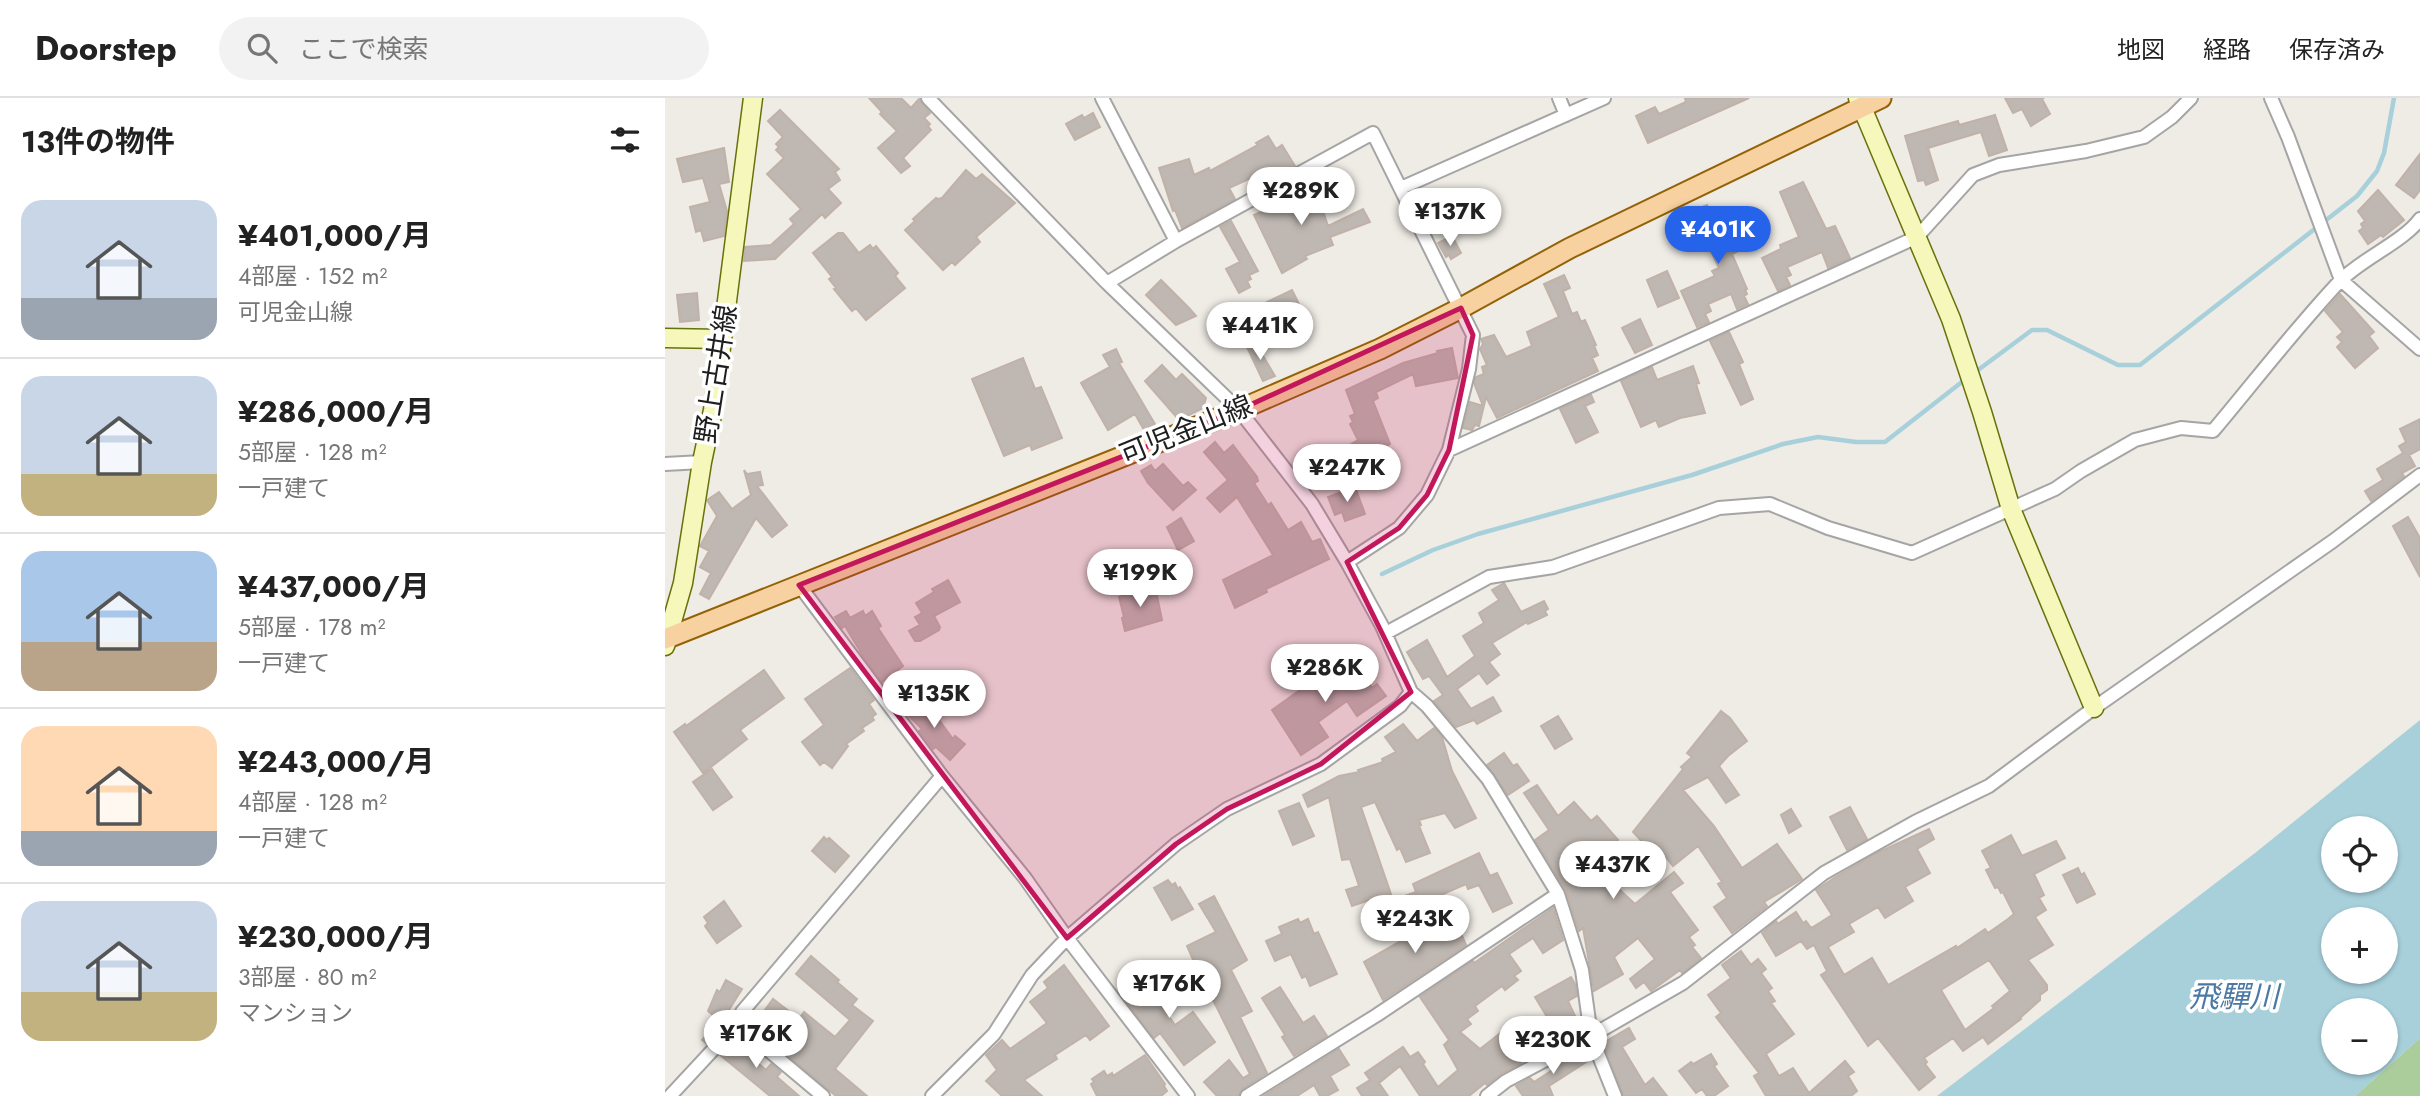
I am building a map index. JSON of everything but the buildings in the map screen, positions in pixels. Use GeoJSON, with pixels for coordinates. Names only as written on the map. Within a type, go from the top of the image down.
{"type":"FeatureCollection","features":[{"type":"Feature","properties":{"kind":"main road","name":"可児金山線"},"geometry":{"type":"LineString","coordinates":[[666,641],[799,584],[1240,410],[1380,349],[1570,248],[1860,103],[1881,98]]}},
{"type":"Feature","properties":{"kind":"street","name":"野上古井線"},"geometry":{"type":"LineString","coordinates":[[666,641],[683,583],[713,410],[753,98]]}},
{"type":"Feature","properties":{"kind":"street"},"geometry":{"type":"LineString","coordinates":[[928,98],[1107,284],[1240,410],[1312,504],[1386,633],[1411,692],[1427,706],[1489,779],[1558,894],[1582,970],[1591,1036],[1615,1096]]}},
{"type":"Feature","properties":{"kind":"street"},"geometry":{"type":"LineString","coordinates":[[1102,98],[1176,241]]}},
{"type":"Feature","properties":{"kind":"street"},"geometry":{"type":"LineString","coordinates":[[1559,98],[1566,115]]}},
{"type":"Feature","properties":{"kind":"street"},"geometry":{"type":"LineString","coordinates":[[1401,188],[1604,98]]}},
{"type":"Feature","properties":{"kind":"street"},"geometry":{"type":"LineString","coordinates":[[1449,450],[1917,237],[1973,175],[1999,164],[2086,151],[2144,137],[2172,117],[2191,98]]}},
{"type":"Feature","properties":{"kind":"street"},"geometry":{"type":"LineString","coordinates":[[2271,98],[2341,280],[2420,349]]}},
{"type":"Feature","properties":{"kind":"street"},"geometry":{"type":"LineString","coordinates":[[1860,103],[1951,319],[2011,509],[2094,708]]}},
{"type":"Feature","properties":{"kind":"street"},"geometry":{"type":"LineString","coordinates":[[1107,284],[1176,241],[1373,133],[1473,335],[1469,369],[1449,450],[1427,495],[1399,528],[1347,562]]}},
{"type":"Feature","properties":{"kind":"street"},"geometry":{"type":"LineString","coordinates":[[1386,633],[1489,577],[1553,567],[1719,508],[1770,505],[1828,528],[1912,553],[2055,489],[2135,440],[2181,428],[2213,430],[2341,280],[2414,227],[2420,219]]}},
{"type":"Feature","properties":{"kind":"street"},"geometry":{"type":"LineString","coordinates":[[665,338],[722,339]]}},
{"type":"Feature","properties":{"kind":"street"},"geometry":{"type":"LineString","coordinates":[[665,464],[702,462]]}},
{"type":"Feature","properties":{"kind":"street"},"geometry":{"type":"LineString","coordinates":[[1487,1096],[1506,1081],[1685,982],[1824,873],[1915,822],[1989,786],[2094,708],[2333,541],[2420,475]]}},
{"type":"Feature","properties":{"kind":"street"},"geometry":{"type":"LineString","coordinates":[[799,584],[942,776],[1025,877],[1067,939],[1188,1096]]}},
{"type":"Feature","properties":{"kind":"street"},"geometry":{"type":"LineString","coordinates":[[932,1096],[994,1034],[1033,975],[1067,939],[1176,844],[1227,809],[1321,764],[1399,706],[1411,692]]}},
{"type":"Feature","properties":{"kind":"street"},"geometry":{"type":"LineString","coordinates":[[670,1096],[737,1024],[742,1012],[942,776]]}},
{"type":"Feature","properties":{"kind":"street"},"geometry":{"type":"LineString","coordinates":[[1247,1096],[1377,1015],[1558,894]]}},
{"type":"Feature","properties":{"kind":"street"},"geometry":{"type":"LineString","coordinates":[[737,1024],[823,1096]]}},
{"type":"Feature","properties":{"kind":"highlighted area"},"geometry":{"type":"Polygon","coordinates":[[[1461,308],[1473,335],[1449,450],[1427,495],[1399,528],[1347,562],[1411,692],[1321,764],[1227,809],[1176,844],[1067,938],[799,585],[1239,410],[1461,308]]]}},
{"type":"Feature","properties":{"kind":"green space"},"geometry":{"type":"Polygon","coordinates":[[[2420,1038],[2420,1096],[2355,1096],[2379,1075],[2398,1075],[2398,1058],[2420,1038]]]}},
{"type":"Feature","properties":{"kind":"water","name":"飛驒川"},"geometry":{"type":"Polygon","coordinates":[[[2420,720],[2420,1038],[2398,1058],[2398,998],[2321,998],[2321,1075],[2379,1075],[2355,1096],[1937,1096],[2255,853],[2420,720]]]}},
{"type":"Feature","properties":{"kind":"waterway"},"geometry":{"type":"LineString","coordinates":[[1974,373],[2032,330],[2047,330],[2118,365],[2140,365],[2357,196],[2377,171],[2384,153],[2394,98]]}},
{"type":"Feature","properties":{"kind":"waterway"},"geometry":{"type":"LineString","coordinates":[[1382,574],[1433,550],[1478,534],[1692,475],[1783,444],[1818,437],[1856,442],[1885,442],[1967,378]]}}]}
